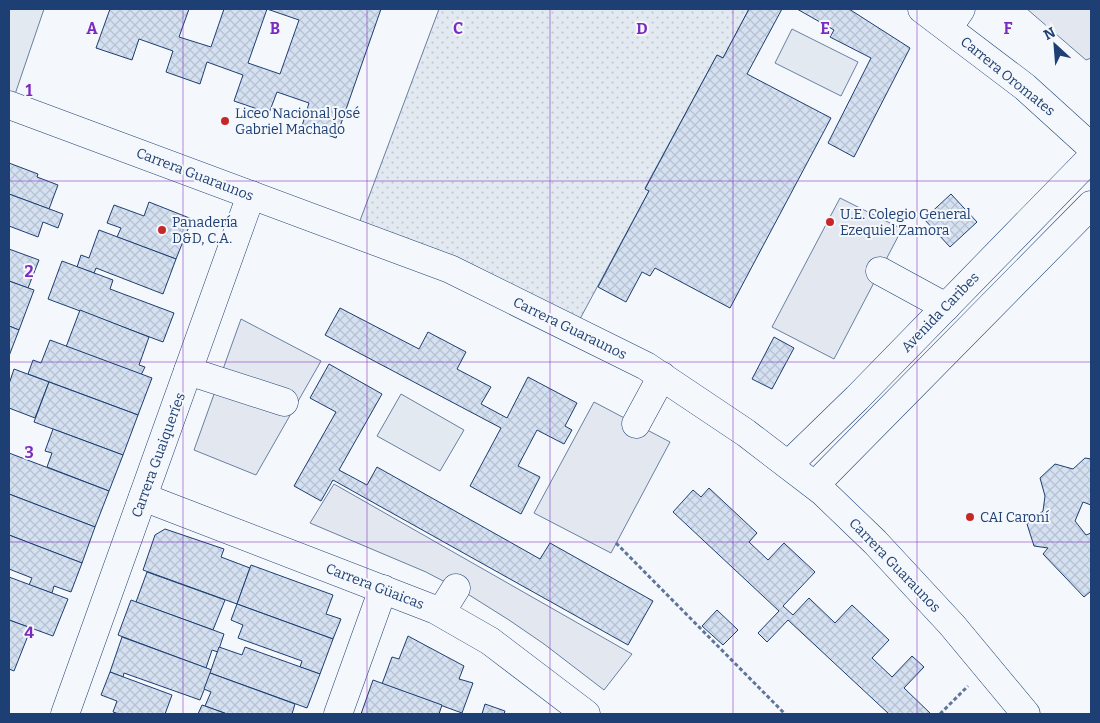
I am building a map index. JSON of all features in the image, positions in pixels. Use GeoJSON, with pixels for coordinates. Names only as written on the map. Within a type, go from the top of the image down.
{"type":"FeatureCollection","features":[{"type":"Feature","properties":{"kind":"street","name":"Carrera Oromates"},"geometry":{"type":"LineString","coordinates":[[922,9],[954,18],[1091,147]]}},
{"type":"Feature","properties":{"kind":"street","name":"Carrera Guaraunos"},"geometry":{"type":"LineString","coordinates":[[9,105],[450,270],[646,366],[746,432],[823,492],[880,548],[952,625],[1026,714]]}},
{"type":"Feature","properties":{"kind":"street","name":"Avenida Caribes"},"geometry":{"type":"LineString","coordinates":[[788,465],[857,398],[1091,158]]}},
{"type":"Feature","properties":{"kind":"street","name":"Carrera Guaiqueríes"},"geometry":{"type":"LineString","coordinates":[[65,714],[251,195]]}},
{"type":"Feature","properties":{"kind":"street"},"geometry":{"type":"LineString","coordinates":[[815,485],[1091,205]]}},
{"type":"Feature","properties":{"kind":"street"},"geometry":{"type":"LineString","coordinates":[[880,271],[946,307]]}},
{"type":"Feature","properties":{"kind":"street"},"geometry":{"type":"LineString","coordinates":[[188,371],[284,402]]}},
{"type":"Feature","properties":{"kind":"street"},"geometry":{"type":"LineString","coordinates":[[636,424],[662,376]]}},
{"type":"Feature","properties":{"kind":"street","name":"Carrera Güaicas"},"geometry":{"type":"LineString","coordinates":[[143,497],[441,612],[490,641],[586,714]]}},
{"type":"Feature","properties":{"kind":"street"},"geometry":{"type":"LineString","coordinates":[[441,612],[456,588]]}},
{"type":"Feature","properties":{"kind":"street"},"geometry":{"type":"LineString","coordinates":[[338,714],[383,589]]}},
{"type":"Feature","properties":{"kind":"path"},"geometry":{"type":"LineString","coordinates":[[616,543],[785,714]]}},
{"type":"Feature","properties":{"kind":"path"},"geometry":{"type":"LineString","coordinates":[[940,714],[987,667]]}},
{"type":"Feature","properties":{"kind":"shaded area"},"geometry":{"type":"Polygon","coordinates":[[[9,9],[44,9],[11,106],[9,105],[9,9]]]}},
{"type":"Feature","properties":{"kind":"shaded area"},"geometry":{"type":"Polygon","coordinates":[[[439,9],[749,9],[723,58],[717,55],[645,188],[649,191],[574,330],[355,234],[439,9]]]}},
{"type":"Feature","properties":{"kind":"shaded area"},"geometry":{"type":"Polygon","coordinates":[[[1027,9],[1091,9],[1091,58],[1086,60],[1027,9]]]}},
{"type":"Feature","properties":{"kind":"shaded area"},"geometry":{"type":"Polygon","coordinates":[[[792,29],[858,62],[841,96],[775,63],[792,29]]]}},
{"type":"Feature","properties":{"kind":"shaded area"},"geometry":{"type":"Polygon","coordinates":[[[840,198],[902,229],[834,359],[772,327],[840,198]]]}},
{"type":"Feature","properties":{"kind":"shaded area"},"geometry":{"type":"Polygon","coordinates":[[[241,319],[321,361],[256,475],[194,450],[241,319]]]}},
{"type":"Feature","properties":{"kind":"shaded area"},"geometry":{"type":"Polygon","coordinates":[[[401,394],[464,430],[440,471],[377,436],[401,394]]]}},
{"type":"Feature","properties":{"kind":"shaded area"},"geometry":{"type":"Polygon","coordinates":[[[594,402],[670,442],[611,553],[534,513],[594,402]]]}},
{"type":"Feature","properties":{"kind":"shaded area"},"geometry":{"type":"Polygon","coordinates":[[[334,484],[632,654],[604,690],[544,644],[466,593],[426,572],[310,523],[334,484]]]}},
{"type":"Feature","properties":{"kind":"building"},"geometry":{"type":"Polygon","coordinates":[[[110,9],[189,9],[179,37],[211,47],[224,9],[267,9],[381,9],[336,138],[302,126],[309,103],[277,92],[269,113],[234,101],[243,75],[207,62],[200,84],[166,72],[173,51],[139,39],[132,60],[96,48],[110,9]],[[267,9],[248,63],[280,74],[299,20],[267,9]]]}},
{"type":"Feature","properties":{"kind":"building"},"geometry":{"type":"Polygon","coordinates":[[[749,9],[782,9],[747,74],[831,118],[730,308],[655,268],[650,276],[642,272],[626,302],[598,287],[649,191],[645,189],[717,55],[723,58],[749,9]]]}},
{"type":"Feature","properties":{"kind":"building"},"geometry":{"type":"Polygon","coordinates":[[[797,9],[849,9],[910,48],[854,157],[828,143],[871,58],[830,37],[834,30],[797,9]]]}},
{"type":"Feature","properties":{"kind":"building"},"geometry":{"type":"Polygon","coordinates":[[[9,163],[38,174],[37,177],[58,185],[49,209],[9,194],[9,163]]]}},
{"type":"Feature","properties":{"kind":"building"},"geometry":{"type":"Polygon","coordinates":[[[9,194],[63,214],[58,228],[43,222],[38,237],[9,226],[9,194]]]}},
{"type":"Feature","properties":{"kind":"building"},"geometry":{"type":"Polygon","coordinates":[[[951,194],[977,222],[950,247],[924,219],[951,194]]]}},
{"type":"Feature","properties":{"kind":"building"},"geometry":{"type":"Polygon","coordinates":[[[149,202],[192,219],[176,259],[117,237],[121,228],[107,223],[114,205],[144,216],[149,202]]]}},
{"type":"Feature","properties":{"kind":"building"},"geometry":{"type":"Polygon","coordinates":[[[99,230],[176,259],[163,294],[96,268],[94,273],[77,267],[81,255],[89,258],[99,230]]]}},
{"type":"Feature","properties":{"kind":"building"},"geometry":{"type":"Polygon","coordinates":[[[9,249],[39,260],[28,288],[9,281],[9,249]]]}},
{"type":"Feature","properties":{"kind":"building"},"geometry":{"type":"Polygon","coordinates":[[[62,261],[113,280],[110,289],[174,313],[163,342],[48,299],[62,261]]]}},
{"type":"Feature","properties":{"kind":"building"},"geometry":{"type":"Polygon","coordinates":[[[9,281],[34,290],[19,330],[9,326],[9,281]]]}},
{"type":"Feature","properties":{"kind":"building"},"geometry":{"type":"Polygon","coordinates":[[[340,308],[419,349],[428,332],[466,352],[457,369],[491,387],[481,404],[507,418],[528,377],[577,403],[565,426],[572,430],[564,444],[537,430],[518,466],[540,477],[521,514],[470,486],[501,428],[325,335],[340,308]]]}},
{"type":"Feature","properties":{"kind":"building"},"geometry":{"type":"Polygon","coordinates":[[[80,310],[149,337],[139,365],[145,367],[141,375],[66,347],[80,310]]]}},
{"type":"Feature","properties":{"kind":"building"},"geometry":{"type":"Polygon","coordinates":[[[9,326],[19,330],[9,356],[9,326]]]}},
{"type":"Feature","properties":{"kind":"building"},"geometry":{"type":"Polygon","coordinates":[[[774,337],[794,348],[772,389],[752,379],[774,337]]]}},
{"type":"Feature","properties":{"kind":"building"},"geometry":{"type":"Polygon","coordinates":[[[50,340],[152,378],[138,415],[28,374],[33,360],[41,363],[50,340]]]}},
{"type":"Feature","properties":{"kind":"building"},"geometry":{"type":"Polygon","coordinates":[[[329,364],[382,394],[339,470],[367,485],[377,467],[540,559],[550,543],[653,601],[628,645],[333,480],[321,501],[294,486],[336,412],[310,398],[329,364]]]}},
{"type":"Feature","properties":{"kind":"building"},"geometry":{"type":"Polygon","coordinates":[[[14,369],[49,382],[35,418],[9,408],[9,384],[14,369]]]}},
{"type":"Feature","properties":{"kind":"building"},"geometry":{"type":"Polygon","coordinates":[[[49,382],[138,415],[123,455],[34,422],[49,382]]]}},
{"type":"Feature","properties":{"kind":"building"},"geometry":{"type":"Polygon","coordinates":[[[53,429],[123,455],[109,491],[47,467],[52,453],[45,451],[53,429]]]}},
{"type":"Feature","properties":{"kind":"building"},"geometry":{"type":"Polygon","coordinates":[[[9,453],[109,491],[95,527],[9,494],[9,453]]]}},
{"type":"Feature","properties":{"kind":"building"},"geometry":{"type":"Polygon","coordinates":[[[1085,458],[1091,459],[1091,505],[1083,502],[1075,521],[1086,535],[1091,533],[1091,591],[1084,597],[1043,554],[1048,548],[1034,546],[1027,524],[1043,511],[1045,496],[1040,478],[1055,464],[1073,469],[1085,458]]]}},
{"type":"Feature","properties":{"kind":"building"},"geometry":{"type":"Polygon","coordinates":[[[709,488],[757,533],[749,542],[768,560],[784,543],[815,572],[783,606],[793,615],[809,598],[835,623],[852,605],[889,640],[872,658],[892,677],[912,656],[924,667],[904,688],[931,714],[889,714],[788,620],[767,642],[758,633],[779,611],[673,512],[693,490],[701,497],[709,488]]]}},
{"type":"Feature","properties":{"kind":"building"},"geometry":{"type":"Polygon","coordinates":[[[9,494],[95,527],[82,563],[9,535],[9,494]]]}},
{"type":"Feature","properties":{"kind":"building"},"geometry":{"type":"Polygon","coordinates":[[[165,529],[224,549],[221,557],[250,568],[237,604],[143,570],[155,535],[165,529]]]}},
{"type":"Feature","properties":{"kind":"building"},"geometry":{"type":"Polygon","coordinates":[[[9,535],[82,563],[71,592],[54,586],[52,593],[29,585],[32,578],[9,569],[9,535]]]}},
{"type":"Feature","properties":{"kind":"building"},"geometry":{"type":"Polygon","coordinates":[[[251,565],[333,595],[326,614],[341,619],[333,639],[237,604],[251,565]]]}},
{"type":"Feature","properties":{"kind":"building"},"geometry":{"type":"Polygon","coordinates":[[[147,572],[225,600],[213,630],[136,602],[147,572]]]}},
{"type":"Feature","properties":{"kind":"building"},"geometry":{"type":"Polygon","coordinates":[[[9,577],[68,599],[53,636],[9,620],[9,577]]]}},
{"type":"Feature","properties":{"kind":"building"},"geometry":{"type":"Polygon","coordinates":[[[131,600],[224,634],[218,652],[212,650],[206,668],[118,635],[131,600]]]}},
{"type":"Feature","properties":{"kind":"building"},"geometry":{"type":"Polygon","coordinates":[[[237,604],[333,639],[320,674],[300,667],[302,661],[238,638],[243,625],[231,620],[237,604]]]}},
{"type":"Feature","properties":{"kind":"building"},"geometry":{"type":"Polygon","coordinates":[[[717,610],[738,630],[723,645],[702,626],[717,610]]]}},
{"type":"Feature","properties":{"kind":"building"},"geometry":{"type":"Polygon","coordinates":[[[9,620],[31,628],[14,671],[9,669],[9,620]]]}},
{"type":"Feature","properties":{"kind":"building"},"geometry":{"type":"Polygon","coordinates":[[[408,636],[464,666],[459,679],[473,683],[462,713],[382,684],[392,657],[399,659],[408,636]]]}},
{"type":"Feature","properties":{"kind":"building"},"geometry":{"type":"Polygon","coordinates":[[[122,637],[212,670],[200,700],[124,673],[123,677],[110,672],[122,637]]]}},
{"type":"Feature","properties":{"kind":"building"},"geometry":{"type":"Polygon","coordinates":[[[219,647],[242,655],[245,647],[320,674],[307,708],[210,673],[219,647]]]}},
{"type":"Feature","properties":{"kind":"building"},"geometry":{"type":"Polygon","coordinates":[[[110,672],[172,695],[165,714],[119,714],[113,712],[117,701],[101,695],[110,672]]]}},
{"type":"Feature","properties":{"kind":"building"},"geometry":{"type":"Polygon","coordinates":[[[210,673],[295,704],[292,714],[227,714],[205,706],[211,692],[204,689],[210,673]]]}},
{"type":"Feature","properties":{"kind":"building"},"geometry":{"type":"Polygon","coordinates":[[[373,680],[442,705],[439,714],[361,714],[373,680]]]}},
{"type":"Feature","properties":{"kind":"building"},"geometry":{"type":"Polygon","coordinates":[[[485,704],[505,711],[504,714],[482,714],[485,704]]]}},
{"type":"Feature","properties":{"kind":"building"},"geometry":{"type":"Polygon","coordinates":[[[202,705],[205,706],[227,714],[198,714],[202,705]]]}},
{"type":"Feature","properties":{"kind":"place","name":"Liceo Nacional José Gabriel Machado"},"geometry":{"type":"Point","coordinates":[225,121]}},
{"type":"Feature","properties":{"kind":"place","name":"U.E. Colegio General Ezequiel Zamora"},"geometry":{"type":"Point","coordinates":[830,222]}},
{"type":"Feature","properties":{"kind":"place","name":"Panadería D&D, C.A."},"geometry":{"type":"Point","coordinates":[162,230]}},
{"type":"Feature","properties":{"kind":"place","name":"CAI Caroní"},"geometry":{"type":"Point","coordinates":[970,517]}}]}
